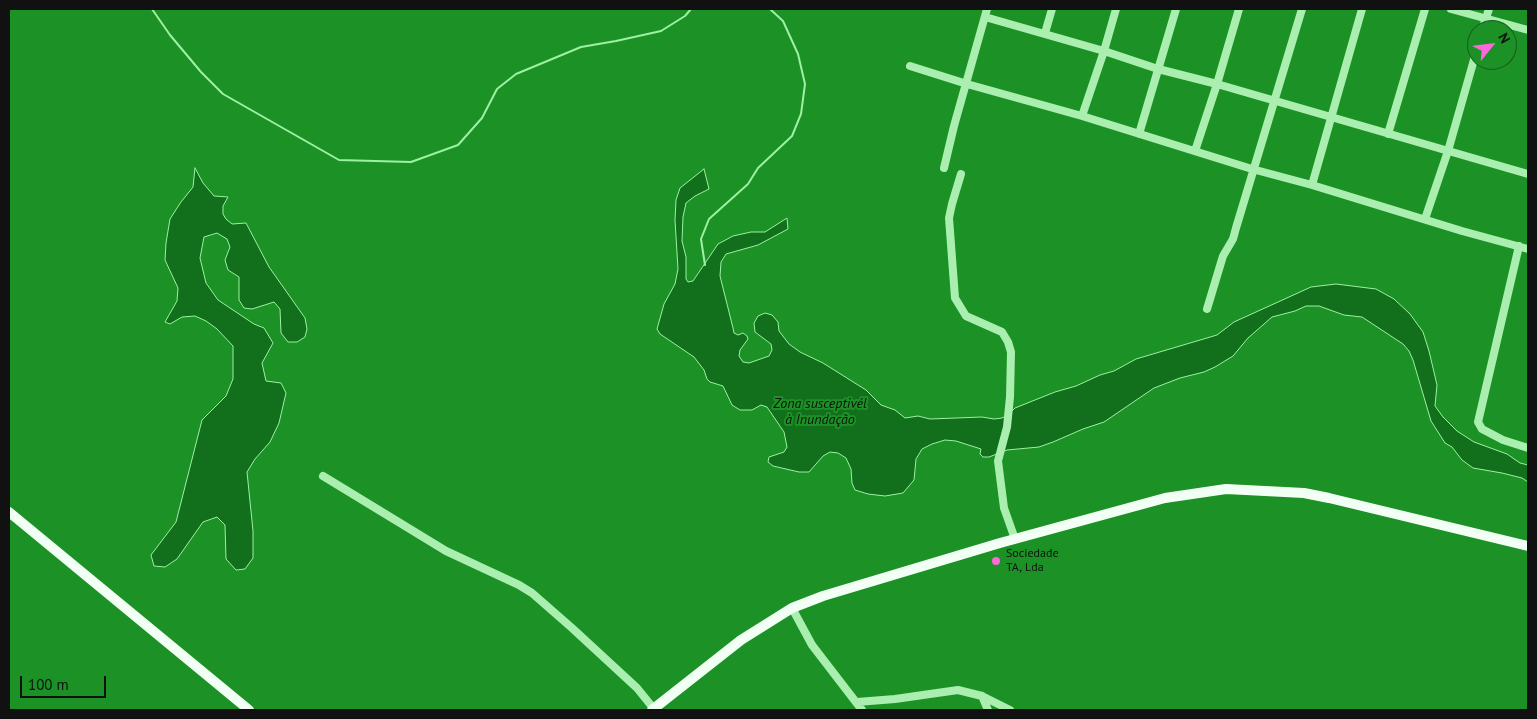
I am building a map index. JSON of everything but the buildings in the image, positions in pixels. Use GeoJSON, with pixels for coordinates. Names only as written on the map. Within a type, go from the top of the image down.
{"type":"FeatureCollection","features":[{"type":"Feature","properties":{"kind":"main road"},"geometry":{"type":"LineString","coordinates":[[653,710],[741,640],[792,608],[823,596],[1015,539],[1165,498],[1226,489],[1278,491],[1330,498],[1528,546]]}},
{"type":"Feature","properties":{"kind":"main road"},"geometry":{"type":"LineString","coordinates":[[9,512],[249,710]]}},
{"type":"Feature","properties":{"kind":"street"},"geometry":{"type":"LineString","coordinates":[[1045,34],[1052,9]]}},
{"type":"Feature","properties":{"kind":"street"},"geometry":{"type":"LineString","coordinates":[[1082,116],[1116,9]]}},
{"type":"Feature","properties":{"kind":"street"},"geometry":{"type":"LineString","coordinates":[[1139,134],[1176,9]]}},
{"type":"Feature","properties":{"kind":"street"},"geometry":{"type":"LineString","coordinates":[[1195,151],[1218,84],[1239,9]]}},
{"type":"Feature","properties":{"kind":"street"},"geometry":{"type":"LineString","coordinates":[[1207,309],[1224,256],[1233,239],[1252,169],[1275,101],[1302,9]]}},
{"type":"Feature","properties":{"kind":"street"},"geometry":{"type":"LineString","coordinates":[[1312,185],[1362,9]]}},
{"type":"Feature","properties":{"kind":"street"},"geometry":{"type":"LineString","coordinates":[[1388,134],[1425,9]]}},
{"type":"Feature","properties":{"kind":"street"},"geometry":{"type":"LineString","coordinates":[[1452,9],[1528,30]]}},
{"type":"Feature","properties":{"kind":"street"},"geometry":{"type":"LineString","coordinates":[[1486,18],[1488,9]]}},
{"type":"Feature","properties":{"kind":"street"},"geometry":{"type":"LineString","coordinates":[[944,168],[986,13],[1045,34],[1158,69],[1218,84],[1528,174]]}},
{"type":"Feature","properties":{"kind":"street"},"geometry":{"type":"LineString","coordinates":[[910,66],[966,84],[1082,116],[1252,169],[1528,249]]}},
{"type":"Feature","properties":{"kind":"street"},"geometry":{"type":"LineString","coordinates":[[1425,219],[1448,150],[1471,70]]}},
{"type":"Feature","properties":{"kind":"street"},"geometry":{"type":"LineString","coordinates":[[961,174],[949,218],[955,298],[966,316],[1002,332],[1011,352],[1007,427],[998,461],[1004,508],[1015,539]]}},
{"type":"Feature","properties":{"kind":"street"},"geometry":{"type":"LineString","coordinates":[[1519,246],[1478,422],[1482,429],[1502,440],[1528,447]]}},
{"type":"Feature","properties":{"kind":"street"},"geometry":{"type":"LineString","coordinates":[[323,476],[446,551],[532,593],[637,688],[653,710]]}},
{"type":"Feature","properties":{"kind":"street"},"geometry":{"type":"LineString","coordinates":[[792,608],[812,645],[862,710]]}},
{"type":"Feature","properties":{"kind":"street"},"geometry":{"type":"LineString","coordinates":[[857,702],[953,691],[982,696],[1010,710]]}},
{"type":"Feature","properties":{"kind":"street"},"geometry":{"type":"LineString","coordinates":[[982,696],[988,710]]}},
{"type":"Feature","properties":{"kind":"water"},"geometry":{"type":"Polygon","coordinates":[[[195,168],[203,183],[214,196],[228,197],[223,206],[223,214],[232,224],[246,223],[269,267],[305,318],[307,329],[305,337],[297,342],[288,342],[281,333],[280,309],[274,302],[252,309],[244,308],[239,300],[239,277],[228,270],[225,260],[230,247],[227,239],[217,233],[204,237],[200,258],[206,283],[218,300],[254,324],[264,328],[273,343],[262,363],[266,381],[281,383],[286,393],[279,423],[270,442],[255,459],[247,472],[253,531],[253,558],[245,569],[236,570],[226,559],[225,525],[217,517],[203,522],[177,559],[165,567],[154,566],[151,555],[176,522],[202,420],[226,396],[233,379],[233,346],[217,329],[195,316],[182,317],[170,324],[165,322],[177,301],[178,288],[165,260],[170,219],[193,187],[195,168]]]}},
{"type":"Feature","properties":{"kind":"water","name":"Zona susceptivél à Inundação"},"geometry":{"type":"Polygon","coordinates":[[[704,169],[709,189],[686,203],[683,217],[682,241],[686,257],[686,279],[688,282],[693,281],[718,244],[733,236],[751,232],[765,232],[787,218],[788,229],[758,245],[726,254],[721,262],[720,276],[734,333],[738,335],[743,333],[748,339],[740,350],[739,356],[743,362],[749,363],[769,356],[772,350],[771,344],[755,332],[754,323],[758,316],[765,313],[772,315],[778,322],[779,331],[789,344],[866,390],[881,405],[895,410],[905,418],[918,416],[930,419],[982,417],[994,419],[1002,418],[1015,408],[1055,392],[1114,371],[1136,359],[1217,335],[1234,322],[1311,287],[1336,284],[1376,289],[1394,299],[1410,314],[1423,332],[1437,385],[1435,406],[1443,417],[1457,431],[1474,442],[1507,454],[1520,463],[1528,465],[1528,482],[1522,478],[1473,468],[1462,460],[1452,447],[1445,443],[1431,421],[1413,360],[1403,344],[1362,317],[1344,315],[1319,306],[1306,306],[1272,317],[1248,338],[1233,356],[1215,367],[1154,388],[1104,422],[1039,447],[1007,450],[989,457],[983,457],[980,454],[981,449],[956,441],[945,440],[932,444],[922,449],[916,459],[914,480],[903,493],[885,496],[855,490],[852,483],[851,469],[846,458],[838,453],[830,452],[823,456],[809,472],[799,472],[773,466],[768,462],[769,457],[784,452],[787,447],[784,432],[767,407],[761,405],[752,410],[740,410],[732,405],[723,386],[710,382],[694,357],[660,334],[657,329],[664,304],[675,284],[678,269],[675,220],[676,200],[680,188],[704,169]]]}},
{"type":"Feature","properties":{"kind":"waterway"},"geometry":{"type":"LineString","coordinates":[[152,9],[170,35],[201,72],[223,94],[339,160],[411,162],[458,145],[482,118],[497,89],[516,74],[581,47],[661,31],[685,16],[691,9]]}},
{"type":"Feature","properties":{"kind":"waterway"},"geometry":{"type":"LineString","coordinates":[[705,265],[701,239],[709,219],[748,184],[758,168],[792,136],[801,114],[805,84],[798,54],[783,21],[770,9]]}},
{"type":"Feature","properties":{"kind":"place","name":"Sociedade TA, Lda"},"geometry":{"type":"Point","coordinates":[996,561]}}]}
